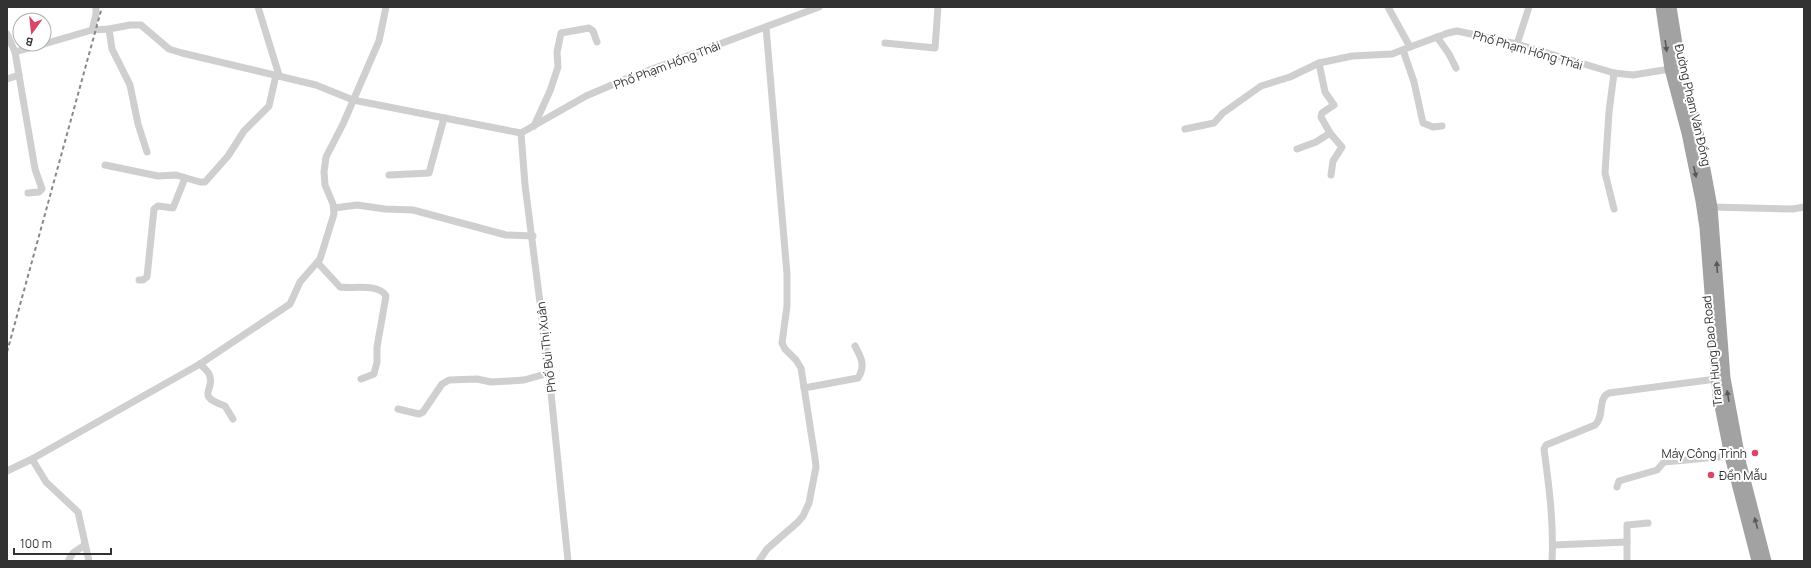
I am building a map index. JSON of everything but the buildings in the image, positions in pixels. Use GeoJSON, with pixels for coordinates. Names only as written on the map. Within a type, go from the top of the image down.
{"type":"FeatureCollection","features":[{"type":"Feature","properties":{"kind":"highway","name":"Đường Phạm Văn Đồng"},"geometry":{"type":"LineString","coordinates":[[1661,7],[1670,69],[1699,137],[1707,208]]}},
{"type":"Feature","properties":{"kind":"highway","name":"Đường Phạm Văn Đồng"},"geometry":{"type":"LineString","coordinates":[[1671,7],[1682,95]]}},
{"type":"Feature","properties":{"kind":"highway","name":"Tran Hung Dao Road"},"geometry":{"type":"LineString","coordinates":[[1707,208],[1705,228],[1716,379],[1730,456],[1757,561]]}},
{"type":"Feature","properties":{"kind":"highway","name":"Tran Hung Dao Road"},"geometry":{"type":"LineString","coordinates":[[1707,208],[1725,378],[1741,464],[1766,561]]}},
{"type":"Feature","properties":{"kind":"street"},"geometry":{"type":"LineString","coordinates":[[92,30],[96,7]]}},
{"type":"Feature","properties":{"kind":"street"},"geometry":{"type":"LineString","coordinates":[[105,165],[158,176],[176,175],[202,183],[210,177],[228,156],[241,135],[269,106],[278,75],[258,7]]}},
{"type":"Feature","properties":{"kind":"street"},"geometry":{"type":"LineString","coordinates":[[7,470],[32,459],[200,364],[286,308],[300,282],[318,263],[332,220],[334,208],[325,185],[325,164],[329,149],[344,124],[379,41],[386,7]]}},
{"type":"Feature","properties":{"kind":"street","name":"Phố Phạm Hồng Thái"},"geometry":{"type":"LineString","coordinates":[[521,133],[586,96],[609,86],[819,7]]}},
{"type":"Feature","properties":{"kind":"street"},"geometry":{"type":"LineString","coordinates":[[885,43],[935,48],[938,7]]}},
{"type":"Feature","properties":{"kind":"street"},"geometry":{"type":"LineString","coordinates":[[1388,7],[1406,49],[1423,123],[1428,126],[1442,126]]}},
{"type":"Feature","properties":{"kind":"street"},"geometry":{"type":"LineString","coordinates":[[1517,44],[1529,7]]}},
{"type":"Feature","properties":{"kind":"street"},"geometry":{"type":"LineString","coordinates":[[52,42],[92,30],[140,25],[169,49],[316,85],[353,100],[521,133]]}},
{"type":"Feature","properties":{"kind":"street"},"geometry":{"type":"LineString","coordinates":[[759,561],[767,548],[803,516],[809,503],[815,458],[799,364],[785,349],[782,343],[787,306],[787,274],[766,27]]}},
{"type":"Feature","properties":{"kind":"street"},"geometry":{"type":"LineString","coordinates":[[534,126],[550,91],[558,67],[557,52],[561,33],[589,28],[593,31],[597,42]]}},
{"type":"Feature","properties":{"kind":"street"},"geometry":{"type":"LineString","coordinates":[[109,29],[112,49],[130,85],[138,124],[147,152]]}},
{"type":"Feature","properties":{"kind":"street","name":"Phố Phạm Hồng Thái"},"geometry":{"type":"LineString","coordinates":[[1185,129],[1214,123],[1223,112],[1261,86],[1290,77],[1319,63],[1342,58],[1392,54],[1437,37],[1458,31],[1517,44],[1614,74],[1633,75],[1670,69]]}},
{"type":"Feature","properties":{"kind":"street"},"geometry":{"type":"LineString","coordinates":[[7,34],[12,45]]}},
{"type":"Feature","properties":{"kind":"street"},"geometry":{"type":"LineString","coordinates":[[1437,37],[1456,68]]}},
{"type":"Feature","properties":{"kind":"street"},"geometry":{"type":"LineString","coordinates":[[15,52],[35,168],[42,189],[41,191],[28,193]]}},
{"type":"Feature","properties":{"kind":"street"},"geometry":{"type":"LineString","coordinates":[[1319,63],[1325,92],[1334,105],[1321,115],[1330,133],[1342,147],[1333,161],[1331,175]]}},
{"type":"Feature","properties":{"kind":"street"},"geometry":{"type":"LineString","coordinates":[[1614,74],[1608,112],[1605,173],[1614,209]]}},
{"type":"Feature","properties":{"kind":"street"},"geometry":{"type":"LineString","coordinates":[[7,79],[20,75]]}},
{"type":"Feature","properties":{"kind":"street"},"geometry":{"type":"LineString","coordinates":[[389,174],[429,173],[444,118]]}},
{"type":"Feature","properties":{"kind":"street","name":"Phố Bùi Thị Xuân"},"geometry":{"type":"LineString","coordinates":[[521,133],[525,185],[533,236],[549,373],[568,561]]}},
{"type":"Feature","properties":{"kind":"street"},"geometry":{"type":"LineString","coordinates":[[1297,149],[1316,142],[1330,133]]}},
{"type":"Feature","properties":{"kind":"street"},"geometry":{"type":"LineString","coordinates":[[139,280],[143,280],[147,277],[154,209],[158,206],[173,208],[185,178]]}},
{"type":"Feature","properties":{"kind":"street"},"geometry":{"type":"LineString","coordinates":[[334,208],[357,205],[384,209],[413,210],[506,235],[533,236]]}},
{"type":"Feature","properties":{"kind":"street"},"geometry":{"type":"LineString","coordinates":[[1707,208],[1793,209],[1804,207]]}},
{"type":"Feature","properties":{"kind":"street"},"geometry":{"type":"LineString","coordinates":[[318,263],[340,287],[368,287],[384,292],[386,296],[385,310],[377,347],[376,370],[374,374],[361,380]]}},
{"type":"Feature","properties":{"kind":"street"},"geometry":{"type":"LineString","coordinates":[[804,388],[858,378],[861,372],[863,360],[855,346]]}},
{"type":"Feature","properties":{"kind":"street"},"geometry":{"type":"LineString","coordinates":[[200,364],[209,373],[210,380],[208,397],[212,402],[225,406],[233,419]]}},
{"type":"Feature","properties":{"kind":"street"},"geometry":{"type":"LineString","coordinates":[[398,409],[419,414],[423,412],[442,384],[449,380],[477,379],[491,382],[510,381],[524,380],[549,373]]}},
{"type":"Feature","properties":{"kind":"street"},"geometry":{"type":"LineString","coordinates":[[1552,561],[1553,545],[1549,486],[1544,450],[1546,445],[1595,425],[1600,419],[1603,398],[1610,393],[1716,379]]}},
{"type":"Feature","properties":{"kind":"street"},"geometry":{"type":"LineString","coordinates":[[1617,487],[1619,480],[1657,470],[1664,462],[1730,456]]}},
{"type":"Feature","properties":{"kind":"street"},"geometry":{"type":"LineString","coordinates":[[32,459],[46,482],[78,512],[84,545],[89,561]]}},
{"type":"Feature","properties":{"kind":"street"},"geometry":{"type":"LineString","coordinates":[[1627,561],[1628,524],[1648,523]]}},
{"type":"Feature","properties":{"kind":"street"},"geometry":{"type":"LineString","coordinates":[[1553,545],[1627,542]]}},
{"type":"Feature","properties":{"kind":"street"},"geometry":{"type":"LineString","coordinates":[[68,561],[72,553],[84,545]]}},
{"type":"Feature","properties":{"kind":"railway"},"geometry":{"type":"LineString","coordinates":[[7,352],[102,7]]}},
{"type":"Feature","properties":{"kind":"place","name":"Máy Công Trình"},"geometry":{"type":"Point","coordinates":[1755,453]}},
{"type":"Feature","properties":{"kind":"place","name":"Đền Mẫu"},"geometry":{"type":"Point","coordinates":[1711,475]}}]}
